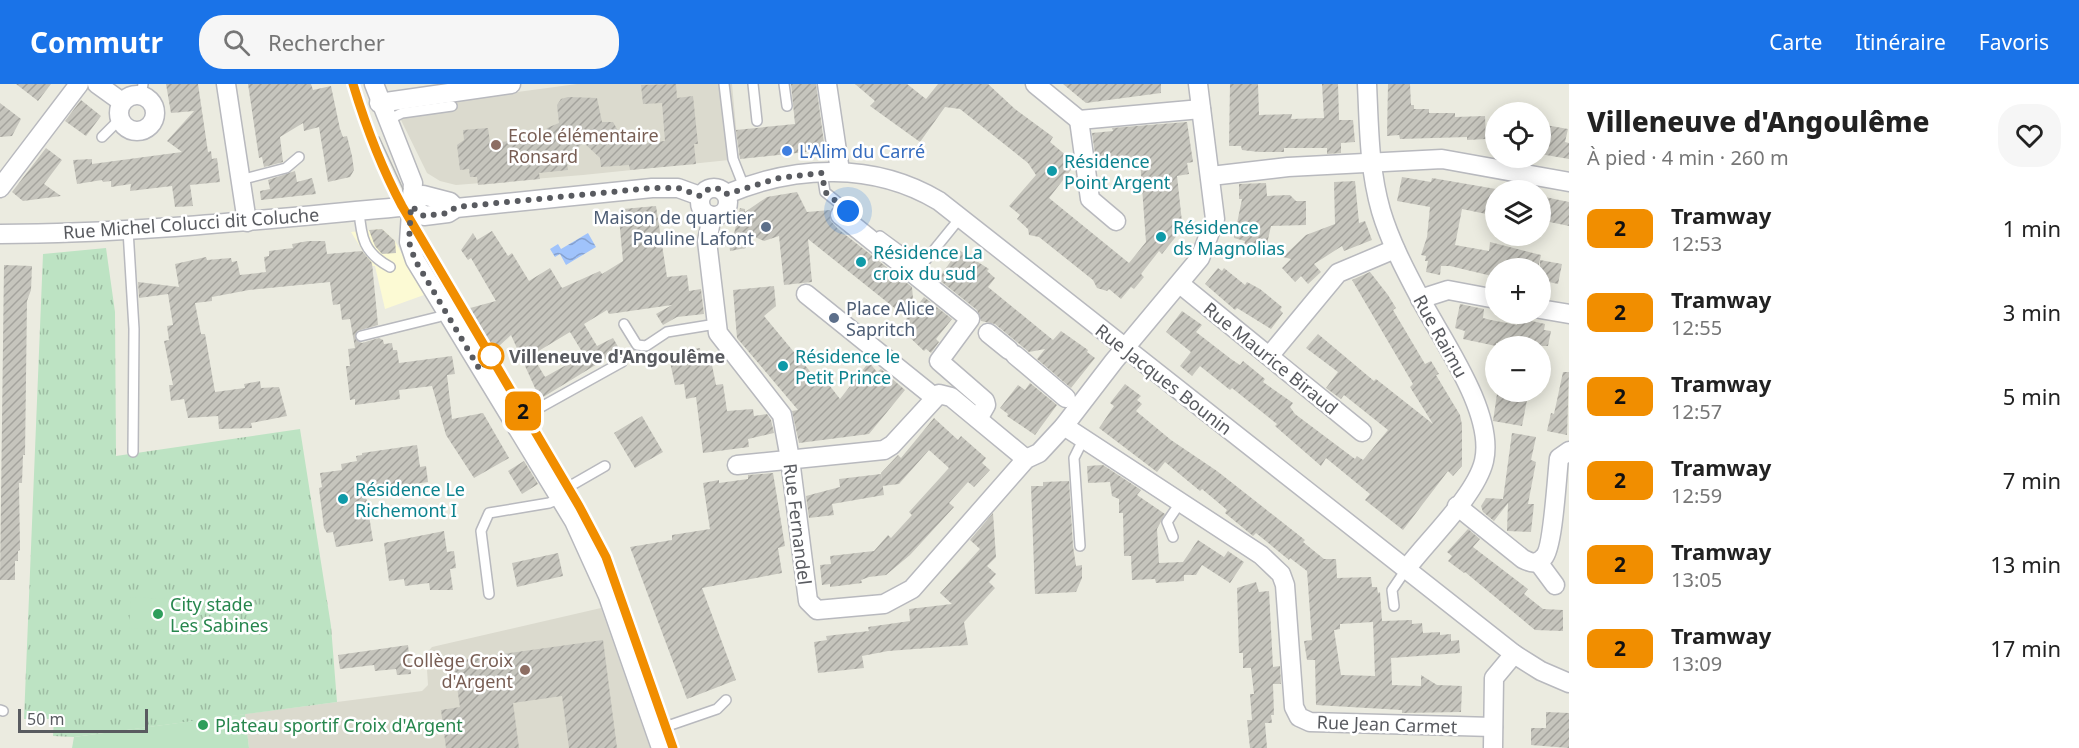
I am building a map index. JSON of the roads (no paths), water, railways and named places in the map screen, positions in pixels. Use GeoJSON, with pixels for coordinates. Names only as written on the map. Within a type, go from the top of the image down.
{"type":"FeatureCollection","features":[{"type":"Feature","properties":{"kind":"street"},"geometry":{"type":"LineString","coordinates":[[0,188],[79,84]]}},
{"type":"Feature","properties":{"kind":"street"},"geometry":{"type":"LineString","coordinates":[[97,84],[121,111],[132,130],[140,131],[151,124],[155,110],[142,90],[134,95],[121,111]]}},
{"type":"Feature","properties":{"kind":"street"},"geometry":{"type":"LineString","coordinates":[[226,84],[247,222]]}},
{"type":"Feature","properties":{"kind":"street"},"geometry":{"type":"LineString","coordinates":[[374,84],[379,104],[413,183],[418,211],[409,242],[415,260],[503,408],[560,496],[601,577],[661,748]]}},
{"type":"Feature","properties":{"kind":"street"},"geometry":{"type":"LineString","coordinates":[[379,104],[511,84]]}},
{"type":"Feature","properties":{"kind":"street"},"geometry":{"type":"LineString","coordinates":[[827,84],[831,172]]}},
{"type":"Feature","properties":{"kind":"street"},"geometry":{"type":"LineString","coordinates":[[1035,84],[1079,120],[1090,199],[1116,221]]}},
{"type":"Feature","properties":{"kind":"street","name":"Rue Fernandel"},"geometry":{"type":"LineString","coordinates":[[712,216],[707,241],[716,324],[722,341],[780,410],[790,459],[808,601],[817,610],[884,604],[912,589],[1026,459],[1040,453],[1200,258],[1215,219],[1198,84]]}},
{"type":"Feature","properties":{"kind":"street","name":"Rue Raimu"},"geometry":{"type":"LineString","coordinates":[[1367,84],[1371,164],[1381,210],[1395,249],[1469,387],[1479,413],[1484,460],[1458,506],[1407,568]]}},
{"type":"Feature","properties":{"kind":"street"},"geometry":{"type":"LineString","coordinates":[[1079,120],[1201,109]]}},
{"type":"Feature","properties":{"kind":"street"},"geometry":{"type":"LineString","coordinates":[[1211,176],[1288,167],[1442,159],[1569,182]]}},
{"type":"Feature","properties":{"kind":"street","name":"Rue Jacques Bounin"},"geometry":{"type":"LineString","coordinates":[[382,207],[448,213],[456,207],[652,188],[678,188],[700,196],[710,188],[722,189],[727,194],[779,178],[831,172],[901,182],[939,201],[1514,654],[1541,671],[1569,683]]}},
{"type":"Feature","properties":{"kind":"street"},"geometry":{"type":"LineString","coordinates":[[700,196],[701,209],[712,216],[718,216],[728,207],[727,194]]}},
{"type":"Feature","properties":{"kind":"street","name":"Rue Michel Colucci dit Coluche"},"geometry":{"type":"LineString","coordinates":[[0,234],[128,230],[247,222],[382,207]]}},
{"type":"Feature","properties":{"kind":"street"},"geometry":{"type":"LineString","coordinates":[[840,215],[1066,398]]}},
{"type":"Feature","properties":{"kind":"street"},"geometry":{"type":"LineString","coordinates":[[1270,355],[1338,273],[1395,249]]}},
{"type":"Feature","properties":{"kind":"street","name":"Rue Maurice Biraud"},"geometry":{"type":"LineString","coordinates":[[1180,284],[1362,432]]}},
{"type":"Feature","properties":{"kind":"street"},"geometry":{"type":"LineString","coordinates":[[1420,299],[1448,290],[1485,298]]}},
{"type":"Feature","properties":{"kind":"street"},"geometry":{"type":"LineString","coordinates":[[806,294],[934,397]]}},
{"type":"Feature","properties":{"kind":"street"},"geometry":{"type":"LineString","coordinates":[[1551,311],[1569,314]]}},
{"type":"Feature","properties":{"kind":"street"},"geometry":{"type":"LineString","coordinates":[[978,419],[986,405],[985,401],[939,361],[980,327]]}},
{"type":"Feature","properties":{"kind":"street"},"geometry":{"type":"LineString","coordinates":[[737,465],[884,450],[892,445],[939,394],[951,397],[1026,459]]}},
{"type":"Feature","properties":{"kind":"street","name":"Rue Jean Carmet"},"geometry":{"type":"LineString","coordinates":[[1064,426],[1261,555],[1281,574],[1288,601],[1294,707],[1299,717],[1310,722],[1493,727]]}},
{"type":"Feature","properties":{"kind":"street"},"geometry":{"type":"LineString","coordinates":[[1458,506],[1523,559],[1532,563],[1538,562],[1546,556],[1559,459],[1569,451]]}},
{"type":"Feature","properties":{"kind":"street"},"geometry":{"type":"LineString","coordinates":[[1538,562],[1555,585]]}},
{"type":"Feature","properties":{"kind":"street"},"geometry":{"type":"LineString","coordinates":[[1493,748],[1494,678],[1514,654]]}},
{"type":"Feature","properties":{"kind":"lane"},"geometry":{"type":"LineString","coordinates":[[724,84],[733,159],[744,187]]}},
{"type":"Feature","properties":{"kind":"lane"},"geometry":{"type":"LineString","coordinates":[[753,84],[757,121]]}},
{"type":"Feature","properties":{"kind":"lane"},"geometry":{"type":"LineString","coordinates":[[784,84],[788,106]]}},
{"type":"Feature","properties":{"kind":"lane"},"geometry":{"type":"LineString","coordinates":[[386,121],[402,113],[452,106]]}},
{"type":"Feature","properties":{"kind":"lane"},"geometry":{"type":"LineString","coordinates":[[102,137],[121,111]]}},
{"type":"Feature","properties":{"kind":"lane"},"geometry":{"type":"LineString","coordinates":[[240,180],[286,168],[299,157]]}},
{"type":"Feature","properties":{"kind":"lane"},"geometry":{"type":"LineString","coordinates":[[831,172],[825,192],[921,266],[960,218]]}},
{"type":"Feature","properties":{"kind":"lane"},"geometry":{"type":"LineString","coordinates":[[359,210],[360,231],[374,258],[390,267]]}},
{"type":"Feature","properties":{"kind":"lane"},"geometry":{"type":"LineString","coordinates":[[128,230],[134,290],[133,452]]}},
{"type":"Feature","properties":{"kind":"lane"},"geometry":{"type":"LineString","coordinates":[[362,336],[446,313]]}},
{"type":"Feature","properties":{"kind":"lane"},"geometry":{"type":"LineString","coordinates":[[624,324],[637,345],[646,346],[667,332],[716,324]]}},
{"type":"Feature","properties":{"kind":"lane"},"geometry":{"type":"LineString","coordinates":[[514,422],[622,362]]}},
{"type":"Feature","properties":{"kind":"lane"},"geometry":{"type":"LineString","coordinates":[[1080,546],[1074,458],[1084,438]]}},
{"type":"Feature","properties":{"kind":"lane"},"geometry":{"type":"LineString","coordinates":[[489,594],[481,531],[489,513],[549,503],[605,466]]}},
{"type":"Feature","properties":{"kind":"lane"},"geometry":{"type":"LineString","coordinates":[[1173,537],[1167,522],[1180,503]]}},
{"type":"Feature","properties":{"kind":"lane"},"geometry":{"type":"LineString","coordinates":[[1394,606],[1392,590],[1407,568]]}},
{"type":"Feature","properties":{"kind":"lane"},"geometry":{"type":"LineString","coordinates":[[656,730],[717,709],[726,700]]}},
{"type":"Feature","properties":{"kind":"water"},"geometry":{"type":"Polygon","coordinates":[[[588,233],[596,247],[566,265],[560,254],[555,257],[550,249],[558,244],[561,249],[588,233]]]}},
{"type":"Feature","properties":{"kind":"tram line"},"geometry":{"type":"LineString","coordinates":[[353,84],[374,146],[402,206],[590,524],[606,557],[673,748]]}},
{"type":"Feature","properties":{"kind":"tram line","name":"2"},"geometry":{"type":"LineString","coordinates":[[353,84],[365,125],[381,166],[402,206],[579,506],[606,557],[673,748]]}},
{"type":"Feature","properties":{"kind":"tram line"},"geometry":{"type":"LineString","coordinates":[[379,137],[403,189]]}},
{"type":"Feature","properties":{"kind":"place","name":"Ecole élémentaire Ronsard"},"geometry":{"type":"Point","coordinates":[496,145]}},
{"type":"Feature","properties":{"kind":"place","name":"L'Alim du Carré"},"geometry":{"type":"Point","coordinates":[787,151]}},
{"type":"Feature","properties":{"kind":"place","name":"Résidence Point Argent"},"geometry":{"type":"Point","coordinates":[1052,171]}},
{"type":"Feature","properties":{"kind":"place","name":"Maison de quartier Pauline Lafont"},"geometry":{"type":"Point","coordinates":[766,227]}},
{"type":"Feature","properties":{"kind":"place","name":"Résidence ds Magnolias"},"geometry":{"type":"Point","coordinates":[1161,237]}},
{"type":"Feature","properties":{"kind":"place","name":"Résidence La croix du sud"},"geometry":{"type":"Point","coordinates":[861,262]}},
{"type":"Feature","properties":{"kind":"place","name":"Place Alice Sapritch"},"geometry":{"type":"Point","coordinates":[834,318]}},
{"type":"Feature","properties":{"kind":"place","name":"Villeneuve d'Angoulême"},"geometry":{"type":"Point","coordinates":[491,356]}},
{"type":"Feature","properties":{"kind":"place","name":"Résidence le Petit Prince"},"geometry":{"type":"Point","coordinates":[783,366]}},
{"type":"Feature","properties":{"kind":"place","name":"Résidence Le Richemont I"},"geometry":{"type":"Point","coordinates":[343,499]}},
{"type":"Feature","properties":{"kind":"place","name":"City stade Les Sabines"},"geometry":{"type":"Point","coordinates":[158,614]}},
{"type":"Feature","properties":{"kind":"place","name":"Collège Croix d'Argent"},"geometry":{"type":"Point","coordinates":[525,670]}},
{"type":"Feature","properties":{"kind":"place","name":"Plateau sportif Croix d'Argent"},"geometry":{"type":"Point","coordinates":[203,725]}}]}
